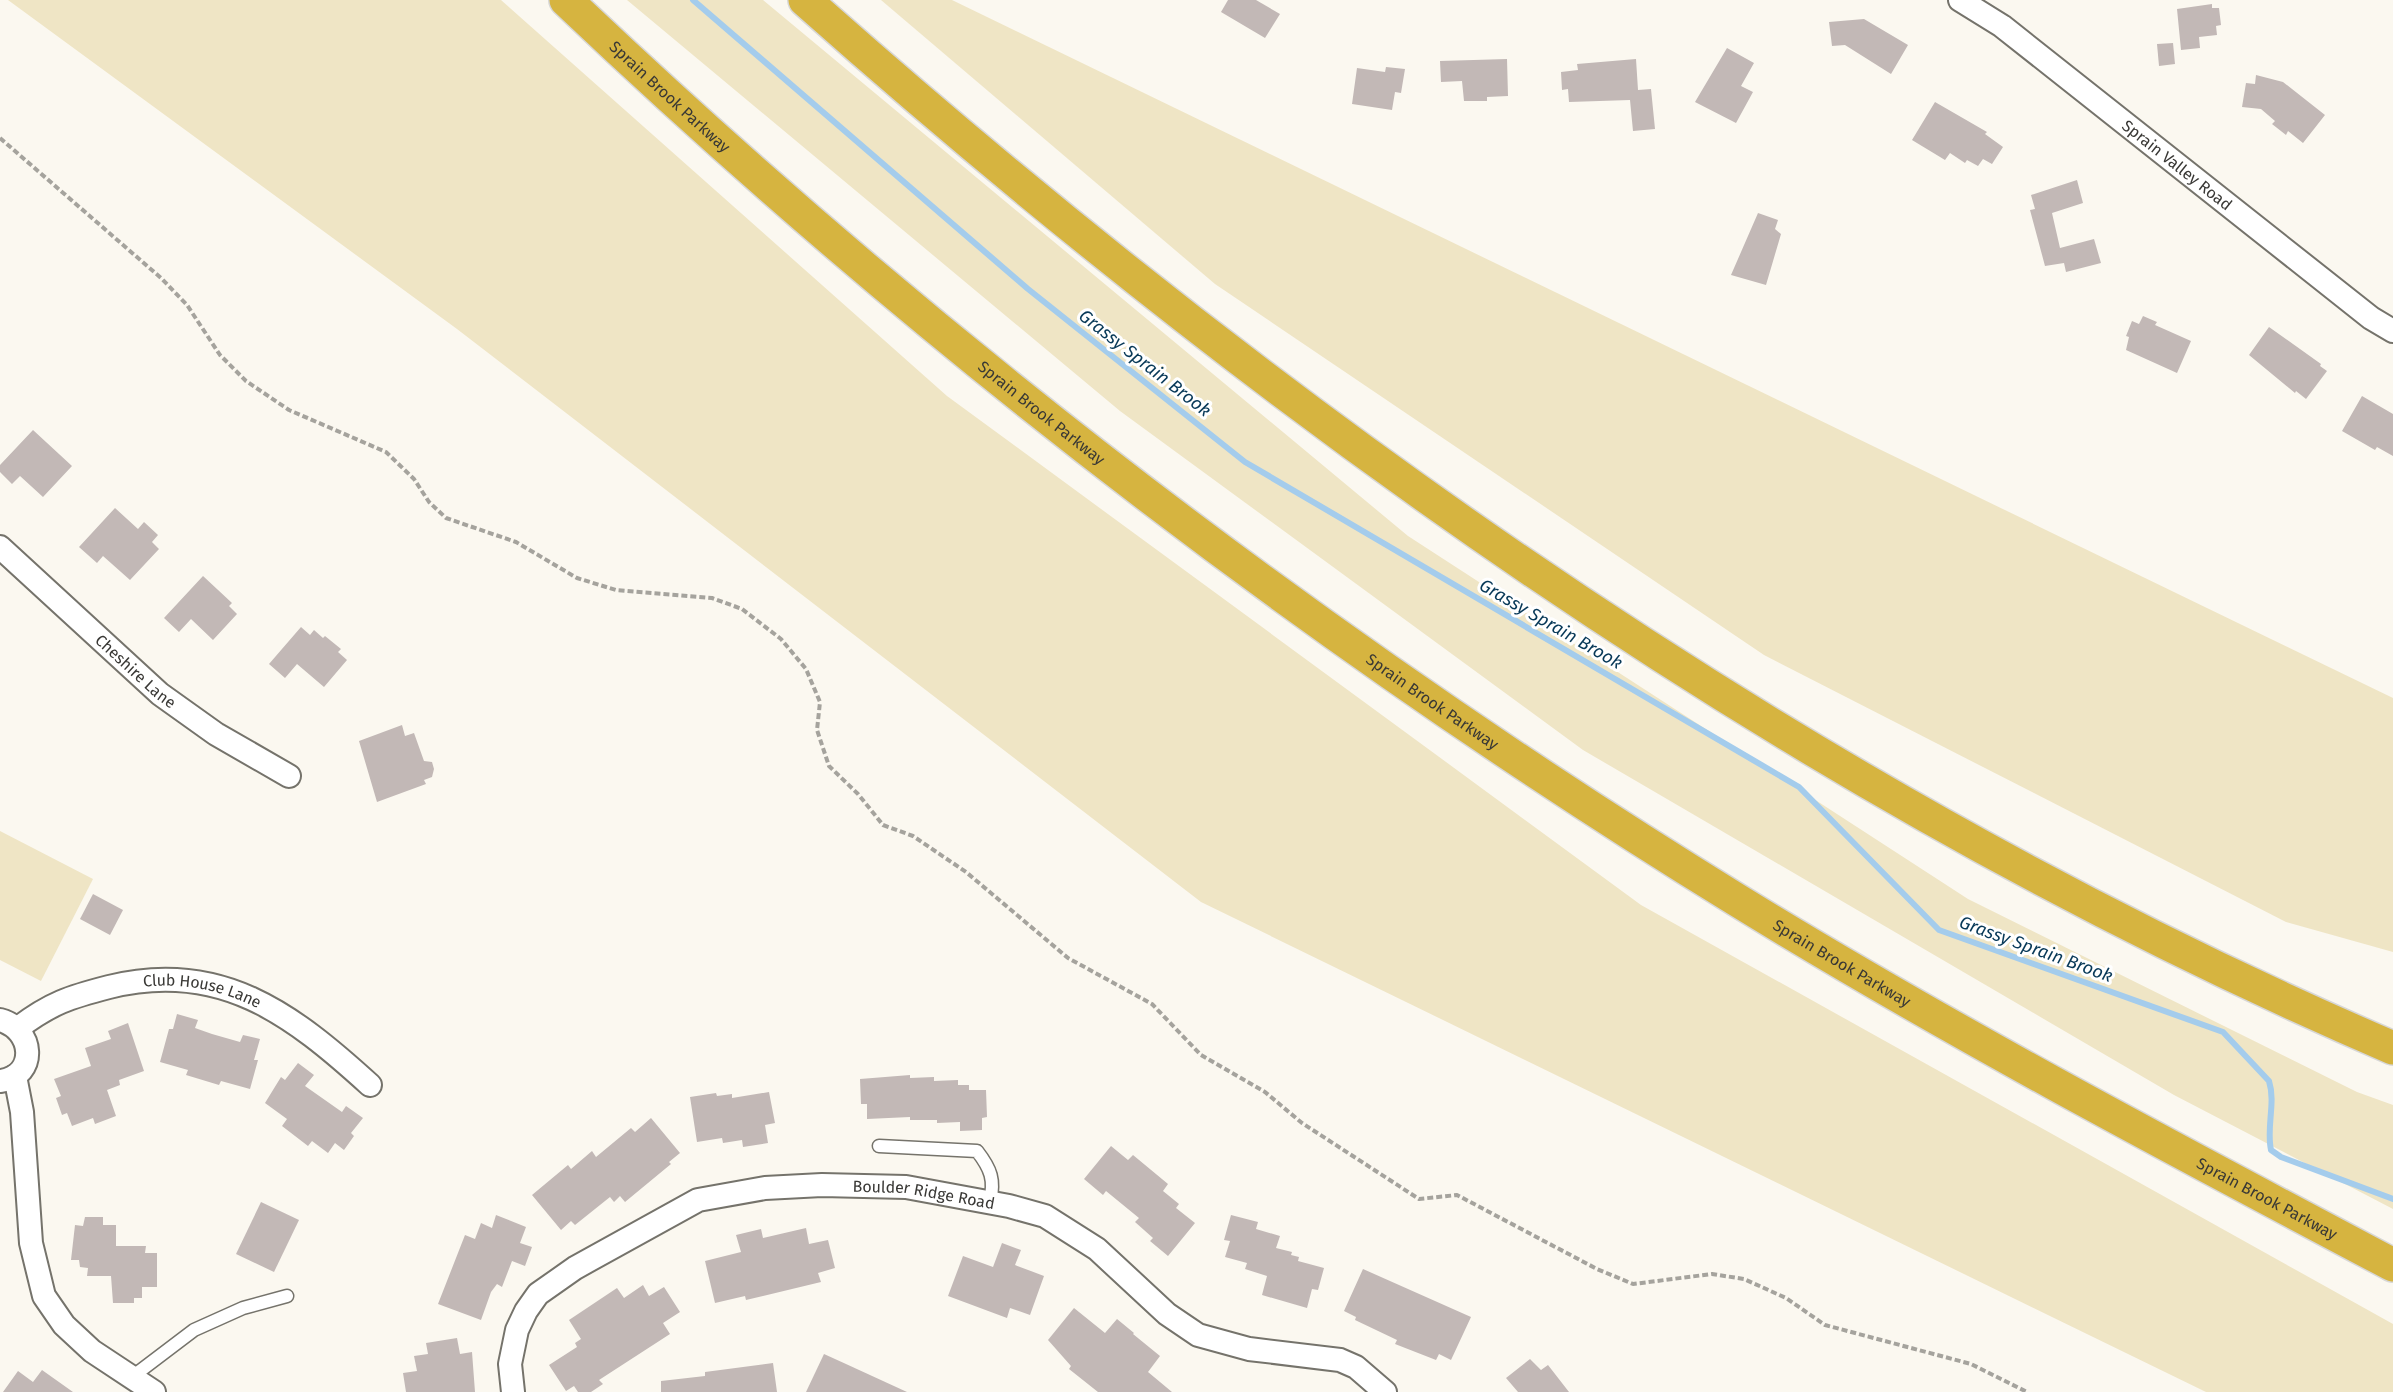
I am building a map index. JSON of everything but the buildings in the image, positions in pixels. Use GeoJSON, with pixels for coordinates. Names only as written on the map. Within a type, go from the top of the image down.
{"type":"FeatureCollection","features":[{"type":"Feature","properties":{"kind":"highway","name":"Sprain Brook Parkway"},"geometry":{"type":"LineString","coordinates":[[566,0],[750,167],[970,354],[1197,531],[1373,659],[1551,782],[1786,930],[1976,1041],[2393,1265]]}},
{"type":"Feature","properties":{"kind":"highway"},"geometry":{"type":"LineString","coordinates":[[805,0],[957,132],[1182,313],[1415,486],[1595,610],[1770,721],[1967,837],[2155,937],[2393,1048]]}},
{"type":"Feature","properties":{"kind":"highway"},"geometry":{"type":"LineString","coordinates":[[2325,1018],[2393,1033]]}},
{"type":"Feature","properties":{"kind":"highway"},"geometry":{"type":"LineString","coordinates":[[2230,1179],[2393,1284]]}},
{"type":"Feature","properties":{"kind":"street","name":"Sprain Valley Road"},"geometry":{"type":"LineString","coordinates":[[1960,0],[2002,26],[2251,225],[2371,318],[2393,332]]}},
{"type":"Feature","properties":{"kind":"street","name":"Cheshire Lane"},"geometry":{"type":"LineString","coordinates":[[0,547],[160,694],[216,734],[289,776]]}},
{"type":"Feature","properties":{"kind":"street","name":"Club House Lane"},"geometry":{"type":"LineString","coordinates":[[154,1392],[92,1352],[64,1325],[44,1296],[31,1243],[22,1112],[8,1078],[26,1061],[27,1044],[9,1024],[70,997],[138,980],[192,980],[223,986],[296,1025],[326,1046],[370,1085]]}},
{"type":"Feature","properties":{"kind":"street","name":"Boulder Ridge Road"},"geometry":{"type":"LineString","coordinates":[[513,1392],[510,1365],[517,1330],[538,1294],[611,1246],[698,1200],[765,1188],[822,1185],[906,1187],[990,1202],[1045,1216],[1066,1227],[1097,1249],[1167,1314],[1198,1335],[1249,1349],[1340,1360],[1356,1367],[1385,1392]]}},
{"type":"Feature","properties":{"kind":"lane"},"geometry":{"type":"LineString","coordinates":[[879,1146],[977,1151],[989,1167],[993,1185],[990,1202]]}},
{"type":"Feature","properties":{"kind":"lane"},"geometry":{"type":"LineString","coordinates":[[132,1377],[194,1330],[243,1308],[287,1296]]}},
{"type":"Feature","properties":{"kind":"path"},"geometry":{"type":"LineString","coordinates":[[0,138],[161,278],[188,305],[220,355],[246,381],[289,410],[386,452],[414,479],[429,502],[446,518],[516,542],[577,578],[616,590],[712,598],[742,609],[781,639],[806,669],[820,702],[817,730],[829,766],[858,794],[883,825],[913,836],[966,872],[1068,958],[1152,1004],[1201,1055],[1265,1092],[1302,1123],[1419,1199],[1457,1195],[1587,1264],[1633,1284],[1712,1274],[1744,1279],[1786,1298],[1825,1326],[1971,1364],[2027,1392]]}},
{"type":"Feature","properties":{"kind":"shaded area"},"geometry":{"type":"Polygon","coordinates":[[[8,0],[501,0],[947,396],[1641,905],[2393,1324],[2393,1392],[2206,1392],[1201,902],[457,329],[8,0]]]}},
{"type":"Feature","properties":{"kind":"shaded area"},"geometry":{"type":"Polygon","coordinates":[[[627,0],[763,0],[1408,536],[1968,899],[2357,1092],[2393,1105],[2393,1209],[2174,1095],[1583,750],[1120,411],[627,0]]]}},
{"type":"Feature","properties":{"kind":"shaded area"},"geometry":{"type":"Polygon","coordinates":[[[881,0],[952,0],[2393,698],[2393,952],[2286,922],[1764,655],[1215,284],[881,0]]]}},
{"type":"Feature","properties":{"kind":"shaded area"},"geometry":{"type":"Polygon","coordinates":[[[0,831],[93,879],[41,981],[0,960],[0,831]]]}},
{"type":"Feature","properties":{"kind":"waterway","name":"Grassy Sprain Brook"},"geometry":{"type":"LineString","coordinates":[[693,0],[1028,289],[1245,462],[1799,787],[1939,930],[2223,1032],[2269,1081],[2272,1098],[2271,1150],[2281,1157],[2393,1199]]}}]}
